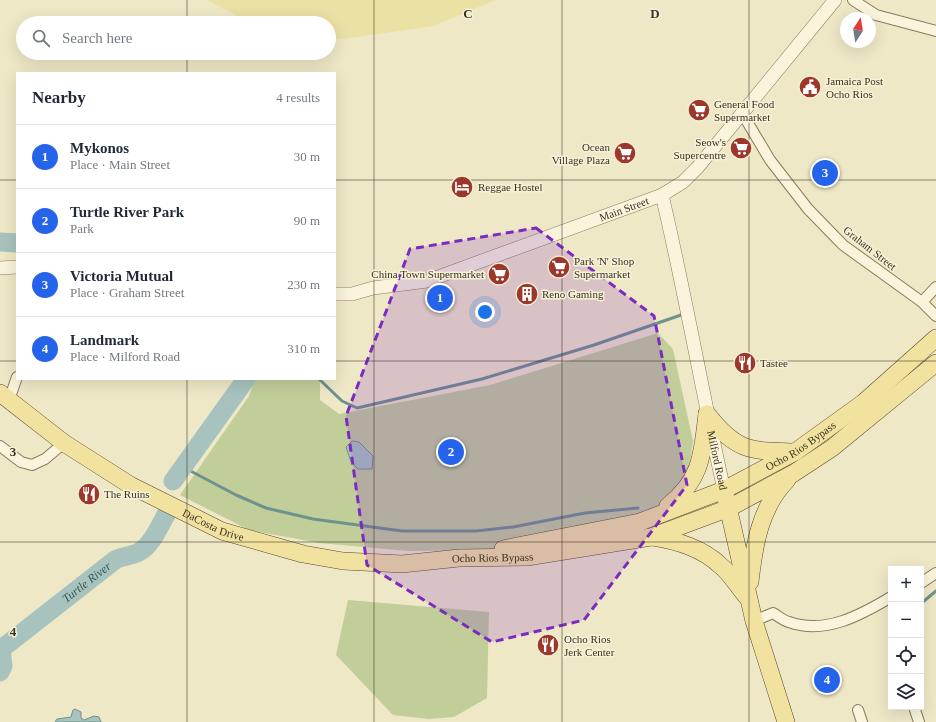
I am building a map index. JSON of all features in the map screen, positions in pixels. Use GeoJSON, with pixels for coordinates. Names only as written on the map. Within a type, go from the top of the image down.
{"type":"FeatureCollection","features":[{"type":"Feature","properties":{"kind":"main road","name":"Ocho Rios Bypass"},"geometry":{"type":"LineString","coordinates":[[459,558],[640,522],[724,490],[795,452],[863,403],[936,338]]}},
{"type":"Feature","properties":{"kind":"main road","name":"Ocho Rios Bypass"},"geometry":{"type":"LineString","coordinates":[[459,558],[527,557],[651,537],[729,508],[794,473],[832,448],[862,425],[936,362]]}},
{"type":"Feature","properties":{"kind":"main road","name":"DaCosta Drive"},"geometry":{"type":"LineString","coordinates":[[5,397],[64,443],[130,485],[177,510],[222,530],[264,544],[303,554],[343,561],[402,564],[459,558]]}},
{"type":"Feature","properties":{"kind":"main road"},"geometry":{"type":"LineString","coordinates":[[707,414],[722,433],[736,443],[756,451],[795,452]]}},
{"type":"Feature","properties":{"kind":"main road"},"geometry":{"type":"LineString","coordinates":[[640,522],[664,510],[683,495],[695,478],[701,457],[707,414]]}},
{"type":"Feature","properties":{"kind":"main road"},"geometry":{"type":"LineString","coordinates":[[748,599],[754,549],[759,529],[777,490],[794,473]]}},
{"type":"Feature","properties":{"kind":"main road","name":"Milford Road"},"geometry":{"type":"LineString","coordinates":[[724,490],[748,599],[786,722]]}},
{"type":"Feature","properties":{"kind":"main road"},"geometry":{"type":"LineString","coordinates":[[651,537],[676,541],[702,552],[722,566],[748,599]]}},
{"type":"Feature","properties":{"kind":"street","name":"Main Street"},"geometry":{"type":"LineString","coordinates":[[336,294],[352,294],[373,288],[427,281],[662,195],[683,182],[698,167],[835,0]]}},
{"type":"Feature","properties":{"kind":"street"},"geometry":{"type":"LineString","coordinates":[[853,0],[876,15],[936,31]]}},
{"type":"Feature","properties":{"kind":"street","name":"Graham Street"},"geometry":{"type":"LineString","coordinates":[[742,113],[770,160],[808,209],[842,245],[922,302],[936,316]]}},
{"type":"Feature","properties":{"kind":"street","name":"Milford Road"},"geometry":{"type":"LineString","coordinates":[[662,195],[681,273],[707,414],[724,490]]}},
{"type":"Feature","properties":{"kind":"street"},"geometry":{"type":"LineString","coordinates":[[0,268],[16,267]]}},
{"type":"Feature","properties":{"kind":"street"},"geometry":{"type":"LineString","coordinates":[[922,302],[936,287]]}},
{"type":"Feature","properties":{"kind":"street"},"geometry":{"type":"LineString","coordinates":[[5,397],[16,379]]}},
{"type":"Feature","properties":{"kind":"street"},"geometry":{"type":"LineString","coordinates":[[0,446],[21,462],[32,465],[45,459],[64,443]]}},
{"type":"Feature","properties":{"kind":"street"},"geometry":{"type":"LineString","coordinates":[[924,580],[936,573]]}},
{"type":"Feature","properties":{"kind":"street"},"geometry":{"type":"LineString","coordinates":[[754,621],[773,613],[788,622],[810,626],[825,626],[862,614],[888,599]]}},
{"type":"Feature","properties":{"kind":"street"},"geometry":{"type":"LineString","coordinates":[[858,710],[862,722]]}},
{"type":"Feature","properties":{"kind":"street"},"geometry":{"type":"LineString","coordinates":[[915,710],[919,722]]}},
{"type":"Feature","properties":{"kind":"highlighted area"},"geometry":{"type":"Polygon","coordinates":[[[536,228],[654,316],[687,485],[584,620],[492,642],[367,565],[346,416],[410,249],[536,228]]]}},
{"type":"Feature","properties":{"kind":"green space"},"geometry":{"type":"Polygon","coordinates":[[[658,333],[673,349],[693,441],[690,462],[684,480],[675,494],[642,519],[495,550],[408,551],[319,543],[249,530],[180,495],[249,396],[255,380],[320,380],[320,400],[339,414],[490,385],[658,333]]]}},
{"type":"Feature","properties":{"kind":"green space"},"geometry":{"type":"Polygon","coordinates":[[[348,600],[489,612],[487,698],[454,717],[429,719],[393,715],[336,655],[348,600]]]}},
{"type":"Feature","properties":{"kind":"sand"},"geometry":{"type":"Polygon","coordinates":[[[207,0],[496,0],[433,26],[344,39],[336,38],[336,16],[237,16],[207,0]]]}},
{"type":"Feature","properties":{"kind":"water"},"geometry":{"type":"Polygon","coordinates":[[[352,441],[359,442],[373,456],[372,469],[358,469],[351,462],[346,447],[352,441]]]}},
{"type":"Feature","properties":{"kind":"water"},"geometry":{"type":"Polygon","coordinates":[[[75,709],[81,712],[81,718],[84,720],[94,716],[99,717],[101,722],[55,722],[57,719],[71,717],[73,710],[75,709]]]}},
{"type":"Feature","properties":{"kind":"waterway","name":"Turtle River"},"geometry":{"type":"LineString","coordinates":[[0,242],[16,243]]}},
{"type":"Feature","properties":{"kind":"waterway"},"geometry":{"type":"LineString","coordinates":[[320,380],[342,401],[357,408],[482,379],[594,345],[684,314]]}},
{"type":"Feature","properties":{"kind":"waterway","name":"Turtle River"},"geometry":{"type":"LineString","coordinates":[[173,481],[245,380]]}},
{"type":"Feature","properties":{"kind":"waterway"},"geometry":{"type":"LineString","coordinates":[[183,467],[236,495],[266,508],[313,519],[402,531],[476,531],[513,527],[585,513],[638,508]]}},
{"type":"Feature","properties":{"kind":"waterway","name":"Turtle River"},"geometry":{"type":"LineString","coordinates":[[0,650],[115,560],[144,549],[148,545],[167,513]]}},
{"type":"Feature","properties":{"kind":"waterway"},"geometry":{"type":"LineString","coordinates":[[924,601],[936,591]]}},
{"type":"Feature","properties":{"kind":"waterway"},"geometry":{"type":"LineString","coordinates":[[0,672],[3,666],[1,649]]}},
{"type":"Feature","properties":{"kind":"place","name":"Jamaica Post Ocho Rios"},"geometry":{"type":"Point","coordinates":[810,87]}},
{"type":"Feature","properties":{"kind":"place","name":"General Food Supermarket"},"geometry":{"type":"Point","coordinates":[699,110]}},
{"type":"Feature","properties":{"kind":"place","name":"Seow's Supercentre"},"geometry":{"type":"Point","coordinates":[741,148]}},
{"type":"Feature","properties":{"kind":"place","name":"Ocean Village Plaza"},"geometry":{"type":"Point","coordinates":[625,153]}},
{"type":"Feature","properties":{"kind":"place","name":"Victoria Mutual"},"geometry":{"type":"Point","coordinates":[825,173]}},
{"type":"Feature","properties":{"kind":"place","name":"Reggae Hostel"},"geometry":{"type":"Point","coordinates":[462,187]}},
{"type":"Feature","properties":{"kind":"place","name":"Park 'N' Shop Supermarket"},"geometry":{"type":"Point","coordinates":[559,267]}},
{"type":"Feature","properties":{"kind":"place","name":"China Town Supermarket"},"geometry":{"type":"Point","coordinates":[499,274]}},
{"type":"Feature","properties":{"kind":"place","name":"Reno Gaming"},"geometry":{"type":"Point","coordinates":[527,294]}},
{"type":"Feature","properties":{"kind":"place","name":"Mykonos"},"geometry":{"type":"Point","coordinates":[440,298]}},
{"type":"Feature","properties":{"kind":"place","name":"Tastee"},"geometry":{"type":"Point","coordinates":[745,363]}},
{"type":"Feature","properties":{"kind":"place","name":"Turtle River Park"},"geometry":{"type":"Point","coordinates":[451,452]}},
{"type":"Feature","properties":{"kind":"place","name":"The Ruins"},"geometry":{"type":"Point","coordinates":[89,494]}},
{"type":"Feature","properties":{"kind":"place","name":"Ocho Rios Jerk Center"},"geometry":{"type":"Point","coordinates":[548,645]}},
{"type":"Feature","properties":{"kind":"place","name":"Landmark"},"geometry":{"type":"Point","coordinates":[827,680]}}]}
